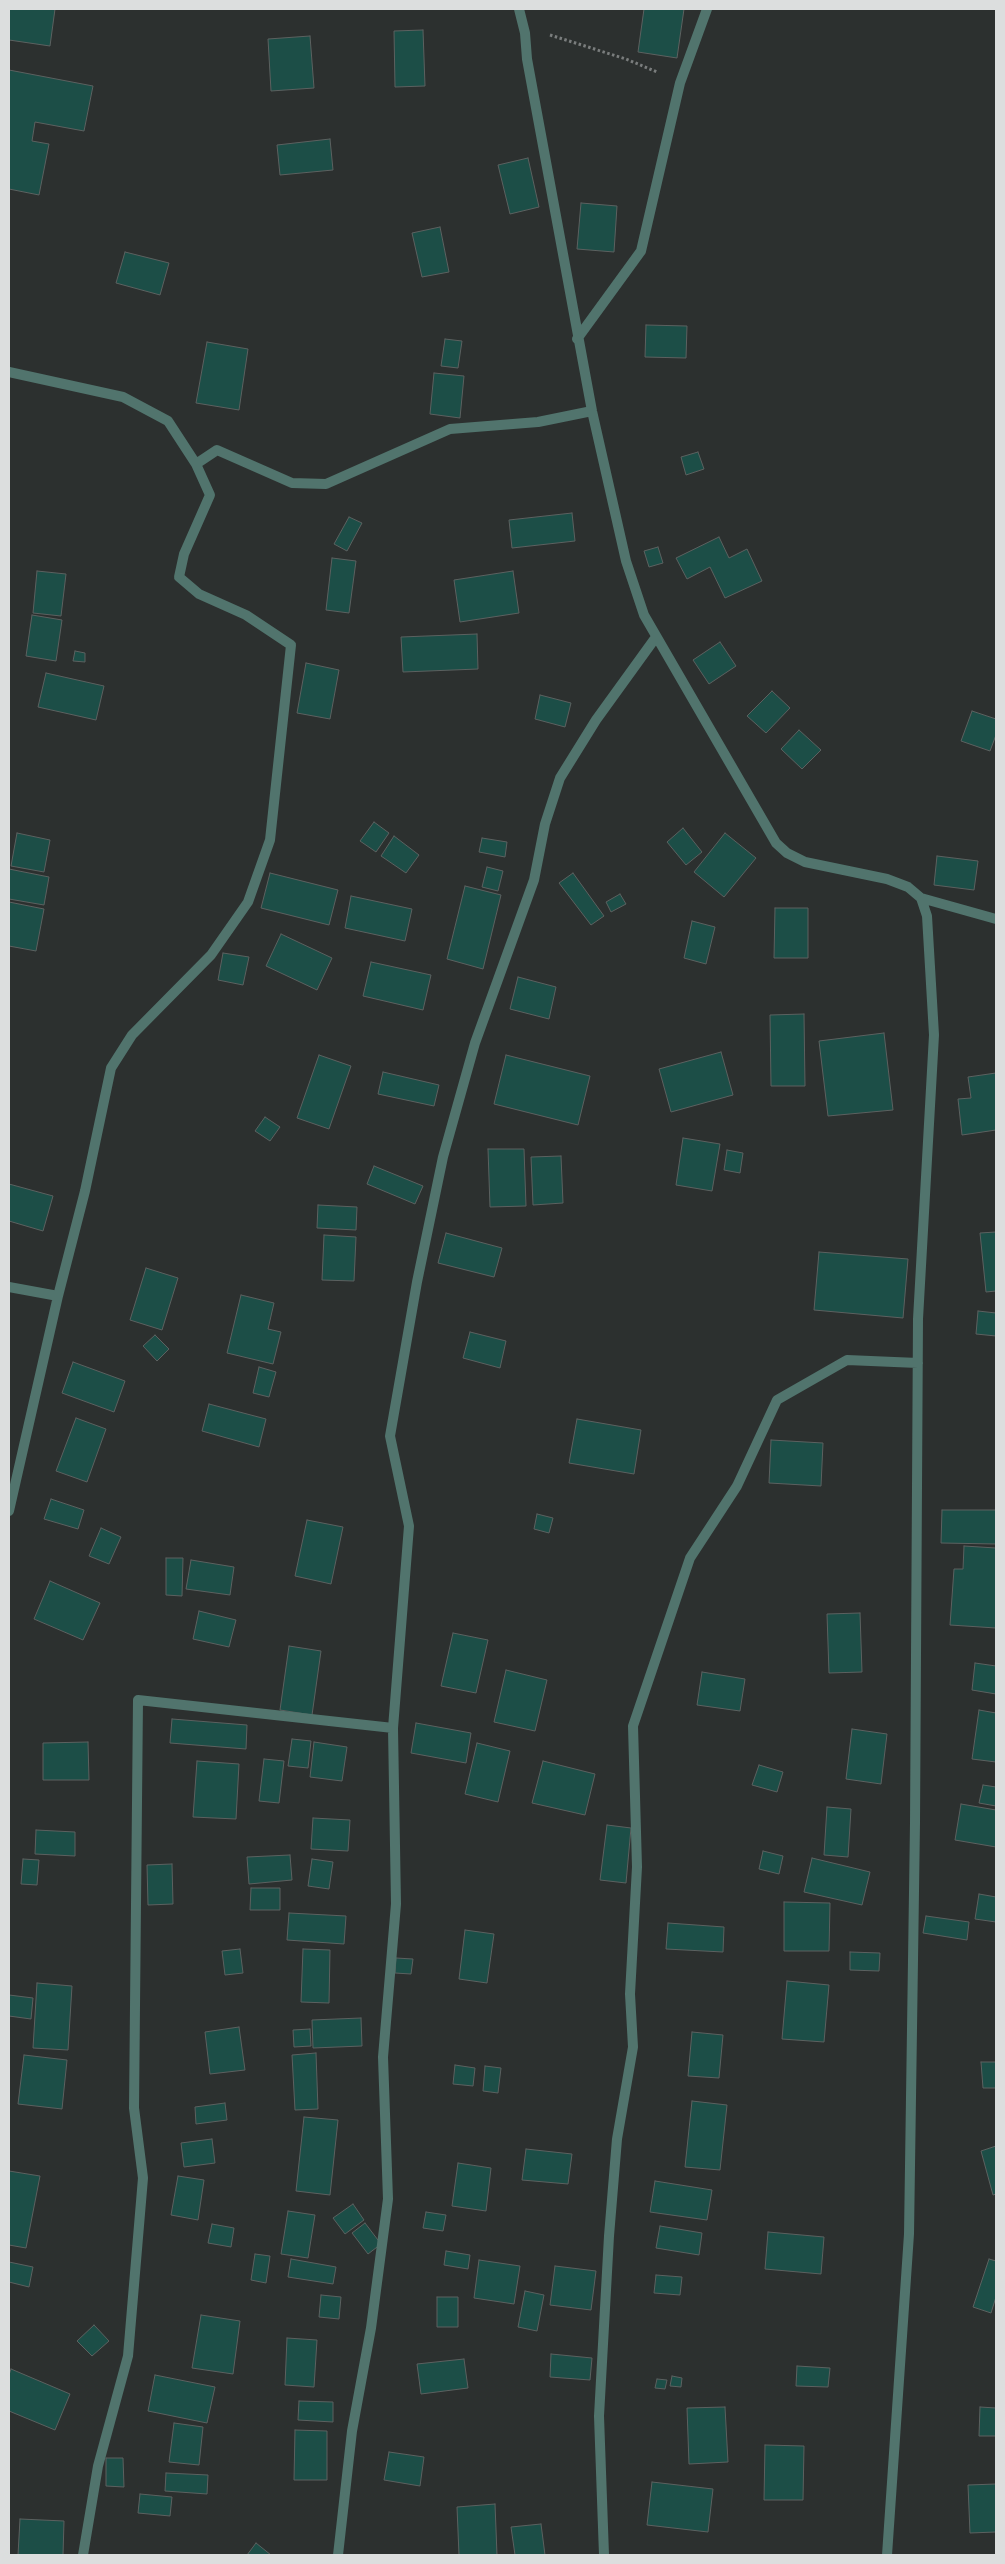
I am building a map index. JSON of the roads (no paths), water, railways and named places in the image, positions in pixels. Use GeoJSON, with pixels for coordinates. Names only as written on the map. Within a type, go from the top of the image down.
{"type":"FeatureCollection","features":[{"type":"Feature","properties":{"kind":"street"},"geometry":{"type":"LineString","coordinates":[[519,9],[525,33],[526,59],[577,339],[626,562],[644,615],[776,843],[787,853],[805,862],[888,879],[908,888],[921,898],[996,919]]}},
{"type":"Feature","properties":{"kind":"street"},"geometry":{"type":"LineString","coordinates":[[577,339],[641,251],[680,82],[707,9]]}},
{"type":"Feature","properties":{"kind":"street"},"geometry":{"type":"LineString","coordinates":[[9,372],[123,397],[168,421],[196,464],[210,495],[184,554],[179,577],[198,594],[246,615],[290,645],[270,840],[248,902],[243,910],[211,955],[132,1035],[112,1068],[85,1191],[58,1296],[9,1511]]}},
{"type":"Feature","properties":{"kind":"street"},"geometry":{"type":"LineString","coordinates":[[196,464],[218,450],[292,483],[326,484],[450,428],[538,422],[592,411]]}},
{"type":"Feature","properties":{"kind":"street"},"geometry":{"type":"LineString","coordinates":[[338,2555],[352,2431],[371,2328],[388,2200],[383,2057],[396,1904],[393,1728],[410,1526],[390,1436],[417,1282],[443,1157],[475,1043],[534,880],[545,824],[560,778],[596,720],[656,637]]}},
{"type":"Feature","properties":{"kind":"street"},"geometry":{"type":"LineString","coordinates":[[887,2555],[908,2234],[918,1319],[934,1035],[927,916],[921,898]]}},
{"type":"Feature","properties":{"kind":"street"},"geometry":{"type":"LineString","coordinates":[[9,1287],[58,1296]]}},
{"type":"Feature","properties":{"kind":"street"},"geometry":{"type":"LineString","coordinates":[[604,2555],[599,2416],[617,2139],[633,2047],[630,1994],[637,1867],[633,1726],[690,1558],[737,1486],[777,1400],[847,1360],[918,1363]]}},
{"type":"Feature","properties":{"kind":"street"},"geometry":{"type":"LineString","coordinates":[[83,2555],[98,2466],[128,2356],[143,2178],[134,2108],[138,1700],[393,1728]]}}]}
